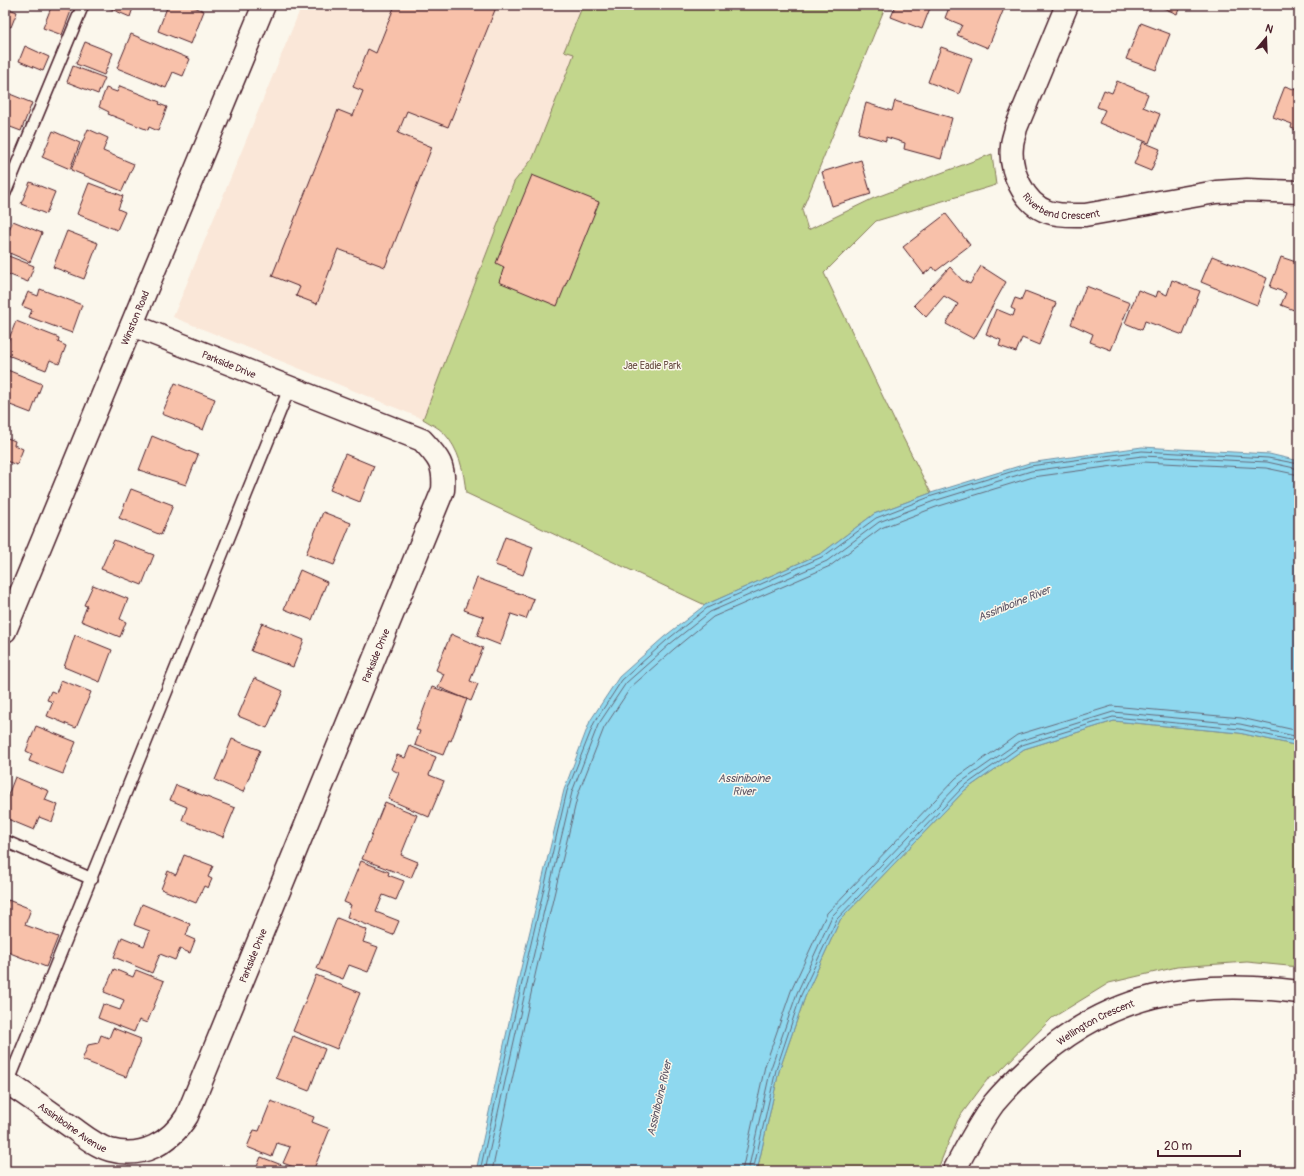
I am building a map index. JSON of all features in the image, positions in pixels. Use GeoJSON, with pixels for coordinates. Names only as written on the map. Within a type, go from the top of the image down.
{"type":"FeatureCollection","features":[{"type":"Feature","properties":{"kind":"street","name":"Winston Road"},"geometry":{"type":"LineString","coordinates":[[5,631],[264,5]]}},
{"type":"Feature","properties":{"kind":"street","name":"Riverbend Crescent"},"geometry":{"type":"LineString","coordinates":[[1067,5],[1016,128],[1012,146],[1012,165],[1020,185],[1030,200],[1047,212],[1085,216],[1216,192],[1247,190],[1299,192]]}},
{"type":"Feature","properties":{"kind":"street","name":"Parkside Drive"},"geometry":{"type":"LineString","coordinates":[[132,325],[290,389],[422,440],[438,457],[444,472],[443,490],[187,1116],[170,1138],[149,1150]]}},
{"type":"Feature","properties":{"kind":"street","name":"Wellington Crescent"},"geometry":{"type":"LineString","coordinates":[[954,1171],[974,1134],[995,1102],[1044,1053],[1073,1031],[1114,1009],[1154,996],[1200,988],[1250,988],[1299,992]]}},
{"type":"Feature","properties":{"kind":"street","name":"Assiniboine Avenue"},"geometry":{"type":"LineString","coordinates":[[7,1082],[93,1142],[109,1150],[129,1153],[149,1150]]}},
{"type":"Feature","properties":{"kind":"lane"},"geometry":{"type":"LineString","coordinates":[[5,193],[84,5]]}},
{"type":"Feature","properties":{"kind":"lane"},"geometry":{"type":"LineString","coordinates":[[7,1082],[92,879],[290,389]]}},
{"type":"Feature","properties":{"kind":"lane"},"geometry":{"type":"LineString","coordinates":[[5,841],[92,879]]}},
{"type":"Feature","properties":{"kind":"shaded area"},"geometry":{"type":"Polygon","coordinates":[[[302,5],[583,5],[564,51],[574,54],[570,65],[533,158],[514,182],[423,419],[173,317],[302,5]]]}},
{"type":"Feature","properties":{"kind":"green space","name":"Jae Eadie Park"},"geometry":{"type":"Polygon","coordinates":[[[583,5],[886,5],[802,210],[808,230],[874,198],[992,154],[996,185],[876,221],[824,273],[895,422],[931,493],[874,514],[822,553],[705,605],[466,493],[460,461],[449,439],[442,431],[423,419],[514,182],[533,158],[570,65],[574,54],[564,51],[583,5]]]}},
{"type":"Feature","properties":{"kind":"green space"},"geometry":{"type":"Polygon","coordinates":[[[1114,721],[1239,733],[1299,746],[1299,967],[1247,962],[1177,967],[1109,983],[1052,1018],[998,1073],[987,1080],[958,1119],[937,1171],[757,1171],[779,1071],[805,997],[840,920],[965,790],[1024,749],[1114,721]]]}},
{"type":"Feature","properties":{"kind":"water","name":"Assiniboine River"},"geometry":{"type":"Polygon","coordinates":[[[1142,447],[1269,454],[1299,461],[1299,746],[1239,733],[1114,721],[1024,749],[965,790],[840,920],[805,997],[779,1071],[757,1171],[476,1171],[521,968],[564,790],[590,721],[619,677],[664,637],[705,605],[822,553],[874,514],[931,493],[1029,463],[1142,447]]]}},
{"type":"Feature","properties":{"kind":"building"},"geometry":{"type":"Polygon","coordinates":[[[5,5],[8,5],[7,8],[17,12],[11,27],[5,25],[5,5]]]}},
{"type":"Feature","properties":{"kind":"building"},"geometry":{"type":"Polygon","coordinates":[[[52,5],[57,5],[71,11],[62,35],[43,28],[52,5]]]}},
{"type":"Feature","properties":{"kind":"building"},"geometry":{"type":"Polygon","coordinates":[[[102,5],[134,5],[130,17],[102,5]]]}},
{"type":"Feature","properties":{"kind":"building"},"geometry":{"type":"Polygon","coordinates":[[[168,5],[189,5],[204,11],[191,44],[158,31],[168,5]]]}},
{"type":"Feature","properties":{"kind":"building"},"geometry":{"type":"Polygon","coordinates":[[[395,5],[497,5],[448,127],[407,111],[398,133],[432,147],[385,267],[338,249],[317,304],[296,296],[300,287],[272,276],[338,110],[353,116],[363,91],[353,87],[368,49],[376,53],[395,5]]]}},
{"type":"Feature","properties":{"kind":"building"},"geometry":{"type":"Polygon","coordinates":[[[896,5],[923,5],[930,8],[922,29],[891,17],[896,5]]]}},
{"type":"Feature","properties":{"kind":"building"},"geometry":{"type":"Polygon","coordinates":[[[950,5],[1005,6],[988,48],[957,35],[962,25],[945,18],[950,5]]]}},
{"type":"Feature","properties":{"kind":"building"},"geometry":{"type":"Polygon","coordinates":[[[1157,5],[1181,5],[1177,14],[1157,5]]]}},
{"type":"Feature","properties":{"kind":"building"},"geometry":{"type":"Polygon","coordinates":[[[1141,23],[1170,34],[1156,70],[1126,59],[1141,23]]]}},
{"type":"Feature","properties":{"kind":"building"},"geometry":{"type":"Polygon","coordinates":[[[131,34],[190,59],[183,76],[173,72],[166,88],[117,68],[131,34]]]}},
{"type":"Feature","properties":{"kind":"building"},"geometry":{"type":"Polygon","coordinates":[[[85,42],[113,53],[104,75],[76,64],[85,42]]]}},
{"type":"Feature","properties":{"kind":"building"},"geometry":{"type":"Polygon","coordinates":[[[25,46],[49,57],[43,71],[19,61],[25,46]]]}},
{"type":"Feature","properties":{"kind":"building"},"geometry":{"type":"Polygon","coordinates":[[[941,47],[972,58],[959,94],[928,82],[941,47]]]}},
{"type":"Feature","properties":{"kind":"building"},"geometry":{"type":"Polygon","coordinates":[[[73,66],[105,78],[98,94],[67,82],[73,66]]]}},
{"type":"Feature","properties":{"kind":"building"},"geometry":{"type":"Polygon","coordinates":[[[1117,81],[1148,94],[1143,107],[1160,114],[1149,143],[1099,123],[1105,110],[1097,107],[1104,90],[1112,93],[1117,81]]]}},
{"type":"Feature","properties":{"kind":"building"},"geometry":{"type":"Polygon","coordinates":[[[120,86],[160,102],[159,104],[167,107],[158,131],[149,127],[148,130],[108,114],[109,112],[99,107],[106,88],[117,92],[120,86]]]}},
{"type":"Feature","properties":{"kind":"building"},"geometry":{"type":"Polygon","coordinates":[[[1285,86],[1299,91],[1299,131],[1291,128],[1292,124],[1273,117],[1285,86]]]}},
{"type":"Feature","properties":{"kind":"building"},"geometry":{"type":"Polygon","coordinates":[[[5,92],[32,103],[21,131],[5,125],[5,92]]]}},
{"type":"Feature","properties":{"kind":"building"},"geometry":{"type":"Polygon","coordinates":[[[895,101],[952,118],[941,159],[904,149],[905,143],[886,137],[886,141],[858,133],[866,103],[892,111],[895,101]]]}},
{"type":"Feature","properties":{"kind":"building"},"geometry":{"type":"Polygon","coordinates":[[[88,129],[108,138],[103,151],[134,164],[122,191],[71,170],[88,129]]]}},
{"type":"Feature","properties":{"kind":"building"},"geometry":{"type":"Polygon","coordinates":[[[53,131],[80,143],[70,169],[42,157],[53,131]]]}},
{"type":"Feature","properties":{"kind":"building"},"geometry":{"type":"Polygon","coordinates":[[[1143,142],[1160,149],[1151,171],[1134,164],[1143,142]]]}},
{"type":"Feature","properties":{"kind":"building"},"geometry":{"type":"Polygon","coordinates":[[[861,160],[871,194],[832,206],[822,172],[861,160]]]}},
{"type":"Feature","properties":{"kind":"building"},"geometry":{"type":"Polygon","coordinates":[[[532,175],[599,202],[557,306],[499,282],[504,267],[496,263],[532,175]]]}},
{"type":"Feature","properties":{"kind":"building"},"geometry":{"type":"Polygon","coordinates":[[[30,182],[55,192],[46,214],[21,204],[30,182]]]}},
{"type":"Feature","properties":{"kind":"building"},"geometry":{"type":"Polygon","coordinates":[[[89,183],[123,196],[118,209],[125,212],[117,230],[77,214],[89,183]]]}},
{"type":"Feature","properties":{"kind":"building"},"geometry":{"type":"Polygon","coordinates":[[[946,214],[970,245],[936,271],[933,267],[924,274],[903,247],[946,214]]]}},
{"type":"Feature","properties":{"kind":"building"},"geometry":{"type":"Polygon","coordinates":[[[13,221],[42,233],[30,262],[5,251],[5,238],[13,221]]]}},
{"type":"Feature","properties":{"kind":"building"},"geometry":{"type":"Polygon","coordinates":[[[67,231],[98,243],[84,279],[53,267],[67,231]]]}},
{"type":"Feature","properties":{"kind":"building"},"geometry":{"type":"Polygon","coordinates":[[[6,255],[34,266],[28,282],[5,273],[6,255]]]}},
{"type":"Feature","properties":{"kind":"building"},"geometry":{"type":"Polygon","coordinates":[[[1212,256],[1267,278],[1257,305],[1201,282],[1212,256]]]}},
{"type":"Feature","properties":{"kind":"building"},"geometry":{"type":"Polygon","coordinates":[[[1281,257],[1299,263],[1299,312],[1281,305],[1286,293],[1270,287],[1281,257]]]}},
{"type":"Feature","properties":{"kind":"building"},"geometry":{"type":"Polygon","coordinates":[[[981,266],[1006,282],[974,339],[946,324],[958,304],[944,296],[926,317],[914,305],[950,267],[962,280],[970,284],[981,266]]]}},
{"type":"Feature","properties":{"kind":"building"},"geometry":{"type":"Polygon","coordinates":[[[1172,280],[1200,291],[1183,335],[1145,321],[1142,330],[1125,323],[1138,290],[1156,297],[1158,291],[1167,295],[1172,280]]]}},
{"type":"Feature","properties":{"kind":"building"},"geometry":{"type":"Polygon","coordinates":[[[1086,286],[1130,303],[1111,350],[1090,342],[1093,334],[1071,324],[1086,286]]]}},
{"type":"Feature","properties":{"kind":"building"},"geometry":{"type":"Polygon","coordinates":[[[40,289],[82,305],[72,333],[29,317],[32,310],[22,306],[28,292],[38,296],[40,289]]]}},
{"type":"Feature","properties":{"kind":"building"},"geometry":{"type":"Polygon","coordinates":[[[1025,291],[1056,303],[1039,345],[1022,338],[1016,352],[999,346],[1001,340],[986,334],[996,309],[1013,316],[1015,310],[1011,308],[1015,298],[1021,300],[1025,291]]]}},
{"type":"Feature","properties":{"kind":"building"},"geometry":{"type":"Polygon","coordinates":[[[16,321],[59,338],[58,342],[66,346],[59,364],[50,360],[46,370],[5,354],[5,349],[16,321]]]}},
{"type":"Feature","properties":{"kind":"building"},"geometry":{"type":"Polygon","coordinates":[[[5,369],[42,384],[31,413],[5,403],[5,369]]]}},
{"type":"Feature","properties":{"kind":"building"},"geometry":{"type":"Polygon","coordinates":[[[175,383],[215,399],[203,430],[162,414],[175,383]]]}},
{"type":"Feature","properties":{"kind":"building"},"geometry":{"type":"Polygon","coordinates":[[[152,436],[198,455],[186,485],[139,470],[152,436]]]}},
{"type":"Feature","properties":{"kind":"building"},"geometry":{"type":"Polygon","coordinates":[[[5,437],[15,441],[14,445],[23,449],[17,465],[6,461],[5,463],[5,437]]]}},
{"type":"Feature","properties":{"kind":"building"},"geometry":{"type":"Polygon","coordinates":[[[345,454],[374,466],[360,502],[330,490],[345,454]]]}},
{"type":"Feature","properties":{"kind":"building"},"geometry":{"type":"Polygon","coordinates":[[[131,489],[173,505],[161,535],[119,518],[131,489]]]}},
{"type":"Feature","properties":{"kind":"building"},"geometry":{"type":"Polygon","coordinates":[[[323,512],[351,523],[334,565],[306,554],[323,512]]]}},
{"type":"Feature","properties":{"kind":"building"},"geometry":{"type":"Polygon","coordinates":[[[505,537],[533,547],[523,575],[495,565],[505,537]]]}},
{"type":"Feature","properties":{"kind":"building"},"geometry":{"type":"Polygon","coordinates":[[[114,540],[154,555],[142,585],[101,569],[114,540]]]}},
{"type":"Feature","properties":{"kind":"building"},"geometry":{"type":"Polygon","coordinates":[[[300,570],[327,582],[312,620],[284,609],[300,570]]]}},
{"type":"Feature","properties":{"kind":"building"},"geometry":{"type":"Polygon","coordinates":[[[477,578],[534,599],[526,619],[511,614],[500,645],[477,636],[484,617],[464,610],[477,578]]]}},
{"type":"Feature","properties":{"kind":"building"},"geometry":{"type":"Polygon","coordinates":[[[93,585],[128,599],[120,619],[126,622],[120,637],[81,621],[87,606],[84,605],[93,585]]]}},
{"type":"Feature","properties":{"kind":"building"},"geometry":{"type":"Polygon","coordinates":[[[262,623],[304,640],[293,667],[251,651],[262,623]]]}},
{"type":"Feature","properties":{"kind":"building"},"geometry":{"type":"Polygon","coordinates":[[[451,634],[483,648],[470,681],[478,684],[471,701],[438,687],[444,674],[436,670],[451,634]]]}},
{"type":"Feature","properties":{"kind":"building"},"geometry":{"type":"Polygon","coordinates":[[[75,635],[112,650],[100,682],[64,667],[75,635]]]}},
{"type":"Feature","properties":{"kind":"building"},"geometry":{"type":"Polygon","coordinates":[[[254,678],[283,691],[267,728],[238,716],[254,678]]]}},
{"type":"Feature","properties":{"kind":"building"},"geometry":{"type":"Polygon","coordinates":[[[61,680],[91,692],[76,728],[47,716],[53,702],[47,700],[51,691],[56,693],[61,680]]]}},
{"type":"Feature","properties":{"kind":"building"},"geometry":{"type":"Polygon","coordinates":[[[432,687],[467,699],[451,741],[449,740],[443,755],[415,745],[420,731],[416,730],[432,687]]]}},
{"type":"Feature","properties":{"kind":"building"},"geometry":{"type":"Polygon","coordinates":[[[36,726],[76,742],[63,774],[29,761],[32,754],[26,751],[36,726]]]}},
{"type":"Feature","properties":{"kind":"building"},"geometry":{"type":"Polygon","coordinates":[[[232,739],[260,750],[243,792],[215,780],[232,739]]]}},
{"type":"Feature","properties":{"kind":"building"},"geometry":{"type":"Polygon","coordinates":[[[410,746],[436,757],[429,775],[444,781],[429,817],[388,799],[399,773],[391,769],[397,755],[405,758],[410,746]]]}},
{"type":"Feature","properties":{"kind":"building"},"geometry":{"type":"Polygon","coordinates":[[[15,777],[49,791],[45,800],[58,805],[52,822],[39,817],[34,830],[5,818],[5,803],[15,777]]]}},
{"type":"Feature","properties":{"kind":"building"},"geometry":{"type":"Polygon","coordinates":[[[176,785],[235,808],[223,837],[182,820],[187,807],[170,800],[176,785]]]}},
{"type":"Feature","properties":{"kind":"building"},"geometry":{"type":"Polygon","coordinates":[[[385,802],[417,815],[401,855],[418,862],[411,878],[362,859],[385,802]]]}},
{"type":"Feature","properties":{"kind":"building"},"geometry":{"type":"Polygon","coordinates":[[[184,855],[213,866],[208,877],[212,879],[208,888],[204,886],[196,903],[161,889],[168,871],[176,875],[184,855]]]}},
{"type":"Feature","properties":{"kind":"building"},"geometry":{"type":"Polygon","coordinates":[[[361,861],[389,872],[388,875],[404,881],[396,900],[383,895],[376,912],[399,921],[393,935],[347,917],[351,905],[344,902],[361,861]]]}},
{"type":"Feature","properties":{"kind":"building"},"geometry":{"type":"Polygon","coordinates":[[[8,900],[31,909],[25,925],[58,937],[46,967],[5,951],[5,909],[8,900]]]}},
{"type":"Feature","properties":{"kind":"building"},"geometry":{"type":"Polygon","coordinates":[[[142,904],[190,924],[186,936],[195,940],[190,953],[180,949],[175,960],[160,954],[152,973],[114,957],[122,937],[144,946],[150,931],[134,925],[142,904]]]}},
{"type":"Feature","properties":{"kind":"building"},"geometry":{"type":"Polygon","coordinates":[[[337,918],[367,930],[363,942],[378,947],[368,972],[349,965],[343,979],[317,969],[337,918]]]}},
{"type":"Feature","properties":{"kind":"building"},"geometry":{"type":"Polygon","coordinates":[[[114,969],[133,977],[136,970],[164,981],[147,1023],[139,1020],[134,1032],[98,1018],[103,1004],[120,1010],[124,1000],[104,992],[114,969]]]}},
{"type":"Feature","properties":{"kind":"building"},"geometry":{"type":"Polygon","coordinates":[[[316,975],[360,993],[337,1049],[293,1031],[316,975]]]}},
{"type":"Feature","properties":{"kind":"building"},"geometry":{"type":"Polygon","coordinates":[[[113,1028],[141,1039],[126,1077],[82,1060],[88,1045],[98,1043],[101,1035],[109,1038],[113,1028]]]}},
{"type":"Feature","properties":{"kind":"building"},"geometry":{"type":"Polygon","coordinates":[[[293,1036],[325,1049],[309,1091],[276,1078],[293,1036]]]}},
{"type":"Feature","properties":{"kind":"building"},"geometry":{"type":"Polygon","coordinates":[[[271,1101],[314,1117],[312,1122],[330,1129],[313,1171],[304,1171],[283,1163],[290,1147],[277,1143],[272,1157],[247,1147],[254,1130],[259,1131],[271,1101]]]}},
{"type":"Feature","properties":{"kind":"building"},"geometry":{"type":"Polygon","coordinates":[[[261,1157],[292,1169],[292,1171],[255,1171],[261,1157]]]}},
{"type":"Feature","properties":{"kind":"building"},"geometry":{"type":"Polygon","coordinates":[[[1299,1167],[1299,1171],[1288,1171],[1288,1169],[1299,1167]]]}}]}
